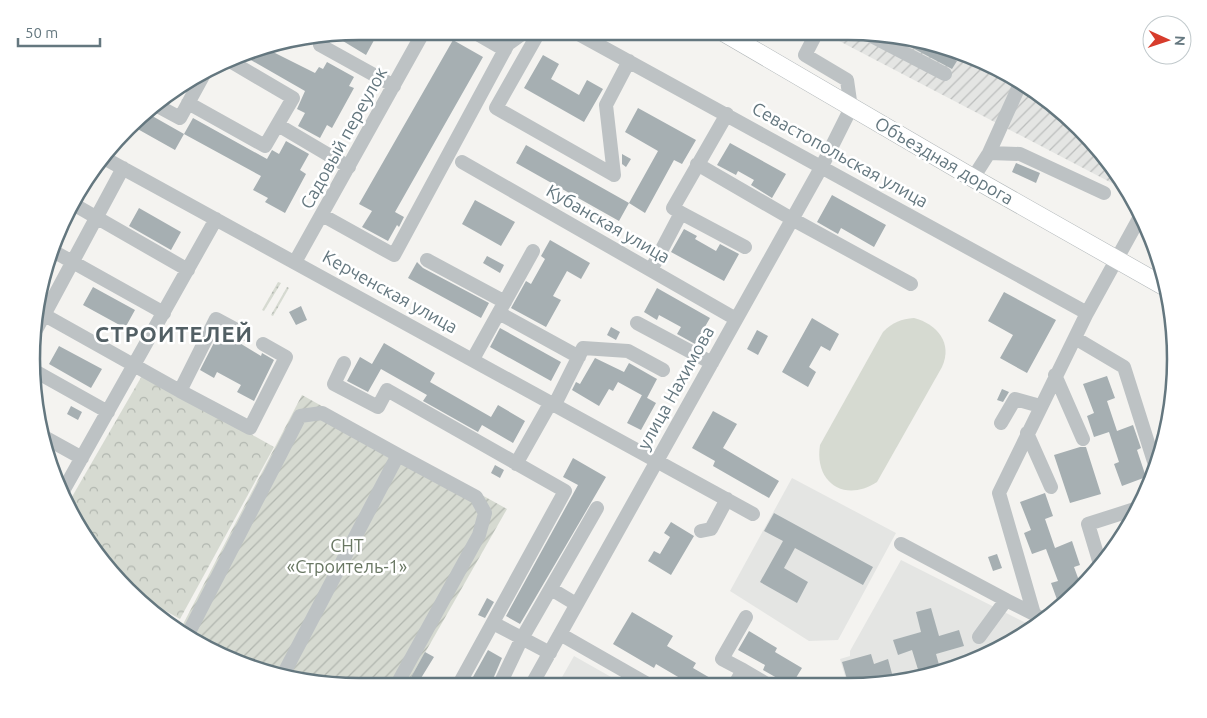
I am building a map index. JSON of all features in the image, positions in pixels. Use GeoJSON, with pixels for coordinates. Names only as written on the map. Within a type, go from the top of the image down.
{"type":"FeatureCollection","features":[{"type":"Feature","properties":{"kind":"main road","name":"Объездная дорога"},"geometry":{"type":"LineString","coordinates":[[739,40],[851,108],[1158,283]]}},
{"type":"Feature","properties":{"kind":"street","name":"Садовый переулок"},"geometry":{"type":"LineString","coordinates":[[295,262],[419,40]]}},
{"type":"Feature","properties":{"kind":"street"},"geometry":{"type":"LineString","coordinates":[[487,40],[504,50]]}},
{"type":"Feature","properties":{"kind":"street"},"geometry":{"type":"LineString","coordinates":[[322,215],[394,254],[504,50],[514,40]]}},
{"type":"Feature","properties":{"kind":"street"},"geometry":{"type":"LineString","coordinates":[[535,40],[496,108],[614,175],[606,105],[630,61]]}},
{"type":"Feature","properties":{"kind":"street","name":"Севастопольская улица"},"geometry":{"type":"LineString","coordinates":[[591,40],[1086,313]]}},
{"type":"Feature","properties":{"kind":"street"},"geometry":{"type":"LineString","coordinates":[[813,40],[805,55],[847,80],[851,108]]}},
{"type":"Feature","properties":{"kind":"street"},"geometry":{"type":"LineString","coordinates":[[884,42],[945,74]]}},
{"type":"Feature","properties":{"kind":"street"},"geometry":{"type":"LineString","coordinates":[[322,43],[320,45],[394,86]]}},
{"type":"Feature","properties":{"kind":"street"},"geometry":{"type":"LineString","coordinates":[[188,103],[265,146],[293,98],[236,64]]}},
{"type":"Feature","properties":{"kind":"street"},"geometry":{"type":"LineString","coordinates":[[162,108],[180,118],[199,83]]}},
{"type":"Feature","properties":{"kind":"street"},"geometry":{"type":"LineString","coordinates":[[1012,99],[1013,86]]}},
{"type":"Feature","properties":{"kind":"street"},"geometry":{"type":"LineString","coordinates":[[973,178],[989,153],[1017,89]]}},
{"type":"Feature","properties":{"kind":"street","name":"улица Нахимова"},"geometry":{"type":"LineString","coordinates":[[536,678],[822,166],[851,108]]}},
{"type":"Feature","properties":{"kind":"street"},"geometry":{"type":"LineString","coordinates":[[727,114],[673,208],[744,247]]}},
{"type":"Feature","properties":{"kind":"street"},"geometry":{"type":"LineString","coordinates":[[278,125],[349,167]]}},
{"type":"Feature","properties":{"kind":"street"},"geometry":{"type":"LineString","coordinates":[[989,153],[1020,154],[1104,193]]}},
{"type":"Feature","properties":{"kind":"street","name":"Керченская улица"},"geometry":{"type":"LineString","coordinates":[[109,161],[754,514]]}},
{"type":"Feature","properties":{"kind":"street","name":"Кубанская улица"},"geometry":{"type":"LineString","coordinates":[[462,162],[736,319]]}},
{"type":"Feature","properties":{"kind":"street"},"geometry":{"type":"LineString","coordinates":[[697,164],[792,219],[911,284]]}},
{"type":"Feature","properties":{"kind":"street"},"geometry":{"type":"LineString","coordinates":[[44,309],[73,262],[124,168]]}},
{"type":"Feature","properties":{"kind":"street"},"geometry":{"type":"LineString","coordinates":[[79,207],[188,270]]}},
{"type":"Feature","properties":{"kind":"street"},"geometry":{"type":"LineString","coordinates":[[651,270],[681,213]]}},
{"type":"Feature","properties":{"kind":"street"},"geometry":{"type":"LineString","coordinates":[[66,486],[216,219]]}},
{"type":"Feature","properties":{"kind":"street"},"geometry":{"type":"LineString","coordinates":[[1038,615],[998,493],[1086,313],[1137,223]]}},
{"type":"Feature","properties":{"kind":"street"},"geometry":{"type":"LineString","coordinates":[[473,359],[533,251]]}},
{"type":"Feature","properties":{"kind":"street"},"geometry":{"type":"LineString","coordinates":[[58,254],[164,313]]}},
{"type":"Feature","properties":{"kind":"street"},"geometry":{"type":"LineString","coordinates":[[427,260],[578,357]]}},
{"type":"Feature","properties":{"kind":"street"},"geometry":{"type":"LineString","coordinates":[[43,315],[250,428],[286,357],[263,344]]}},
{"type":"Feature","properties":{"kind":"street"},"geometry":{"type":"LineString","coordinates":[[180,391],[216,319],[244,334]]}},
{"type":"Feature","properties":{"kind":"street"},"geometry":{"type":"LineString","coordinates":[[637,322],[712,363]]}},
{"type":"Feature","properties":{"kind":"street"},"geometry":{"type":"LineString","coordinates":[[1075,338],[1124,367],[1152,455]]}},
{"type":"Feature","properties":{"kind":"street"},"geometry":{"type":"LineString","coordinates":[[516,464],[553,403],[583,348],[628,352],[663,370]]}},
{"type":"Feature","properties":{"kind":"street"},"geometry":{"type":"LineString","coordinates":[[344,363],[334,384],[378,407],[387,390],[564,491],[462,678]]}},
{"type":"Feature","properties":{"kind":"street"},"geometry":{"type":"LineString","coordinates":[[41,374],[108,412]]}},
{"type":"Feature","properties":{"kind":"street"},"geometry":{"type":"LineString","coordinates":[[1055,375],[1083,439]]}},
{"type":"Feature","properties":{"kind":"street"},"geometry":{"type":"LineString","coordinates":[[1001,422],[1015,399],[1040,406]]}},
{"type":"Feature","properties":{"kind":"street"},"geometry":{"type":"LineString","coordinates":[[190,629],[300,416],[322,413],[476,497],[485,513],[479,535],[400,678]]}},
{"type":"Feature","properties":{"kind":"street"},"geometry":{"type":"LineString","coordinates":[[1027,433],[1051,487]]}},
{"type":"Feature","properties":{"kind":"street"},"geometry":{"type":"LineString","coordinates":[[51,441],[82,458]]}},
{"type":"Feature","properties":{"kind":"street"},"geometry":{"type":"LineString","coordinates":[[286,669],[398,455]]}},
{"type":"Feature","properties":{"kind":"street"},"geometry":{"type":"LineString","coordinates":[[701,531],[711,529],[727,499]]}},
{"type":"Feature","properties":{"kind":"street"},"geometry":{"type":"LineString","coordinates":[[503,678],[521,640],[597,508]]}},
{"type":"Feature","properties":{"kind":"street"},"geometry":{"type":"LineString","coordinates":[[1098,557],[1088,524],[1128,511]]}},
{"type":"Feature","properties":{"kind":"street"},"geometry":{"type":"LineString","coordinates":[[901,544],[1037,616]]}},
{"type":"Feature","properties":{"kind":"street"},"geometry":{"type":"LineString","coordinates":[[551,589],[576,604]]}},
{"type":"Feature","properties":{"kind":"street"},"geometry":{"type":"LineString","coordinates":[[979,637],[1006,600]]}},
{"type":"Feature","properties":{"kind":"street"},"geometry":{"type":"LineString","coordinates":[[746,617],[722,659],[756,678]]}},
{"type":"Feature","properties":{"kind":"street"},"geometry":{"type":"LineString","coordinates":[[493,622],[521,640],[550,653]]}},
{"type":"Feature","properties":{"kind":"street"},"geometry":{"type":"LineString","coordinates":[[560,634],[626,678]]}},
{"type":"Feature","properties":{"kind":"street"},"geometry":{"type":"LineString","coordinates":[[738,678],[743,670]]}},
{"type":"Feature","properties":{"kind":"shaded area"},"geometry":{"type":"Polygon","coordinates":[[[837,40],[869,41],[910,46],[951,57],[989,73],[1008,83],[1042,106],[1074,133],[1114,184],[837,40]]]}},
{"type":"Feature","properties":{"kind":"shaded area"},"geometry":{"type":"Polygon","coordinates":[[[792,478],[896,533],[838,640],[809,641],[730,591],[792,478]]]}},
{"type":"Feature","properties":{"kind":"shaded area"},"geometry":{"type":"Polygon","coordinates":[[[901,560],[1026,623],[1008,635],[970,654],[910,672],[846,678],[840,659],[850,656],[850,651],[901,560]]]}},
{"type":"Feature","properties":{"kind":"shaded area"},"geometry":{"type":"Polygon","coordinates":[[[574,656],[613,678],[562,678],[574,656]]]}},
{"type":"Feature","properties":{"kind":"green space"},"geometry":{"type":"Polygon","coordinates":[[[278,282],[281,283],[264,311],[262,310],[278,282]]]}},
{"type":"Feature","properties":{"kind":"green space"},"geometry":{"type":"Polygon","coordinates":[[[287,287],[289,288],[273,316],[271,315],[287,287]]]}},
{"type":"Feature","properties":{"kind":"green space"},"geometry":{"type":"Polygon","coordinates":[[[914,318],[930,325],[941,336],[946,350],[942,367],[877,482],[865,488],[843,490],[834,486],[822,470],[819,458],[820,445],[883,332],[897,322],[914,318]]]}},
{"type":"Feature","properties":{"kind":"green space"},"geometry":{"type":"Polygon","coordinates":[[[143,374],[274,447],[180,619],[159,607],[133,585],[94,536],[72,497],[143,374]]]}},
{"type":"Feature","properties":{"kind":"green space","name":"СНТ «Строитель-1»"},"geometry":{"type":"Polygon","coordinates":[[[302,395],[507,509],[411,678],[338,677],[297,672],[237,654],[183,625],[302,395]]]}},
{"type":"Feature","properties":{"kind":"building"},"geometry":{"type":"Polygon","coordinates":[[[374,40],[366,55],[343,41],[374,40]]]}},
{"type":"Feature","properties":{"kind":"building"},"geometry":{"type":"Polygon","coordinates":[[[453,40],[483,57],[395,212],[404,217],[388,241],[362,227],[372,211],[359,204],[453,40]]]}},
{"type":"Feature","properties":{"kind":"building"},"geometry":{"type":"Polygon","coordinates":[[[908,46],[947,56],[957,61],[952,69],[908,46]]]}},
{"type":"Feature","properties":{"kind":"building"},"geometry":{"type":"Polygon","coordinates":[[[273,52],[315,73],[319,67],[323,69],[327,62],[354,77],[349,86],[354,88],[332,128],[327,125],[320,138],[298,126],[305,113],[297,109],[305,91],[250,59],[273,52]]]}},
{"type":"Feature","properties":{"kind":"building"},"geometry":{"type":"Polygon","coordinates":[[[543,55],[559,64],[551,79],[579,95],[587,80],[603,89],[584,122],[524,88],[543,55]]]}},
{"type":"Feature","properties":{"kind":"building"},"geometry":{"type":"Polygon","coordinates":[[[638,108],[696,140],[682,164],[674,160],[645,213],[629,203],[658,151],[625,132],[638,108]]]}},
{"type":"Feature","properties":{"kind":"building"},"geometry":{"type":"Polygon","coordinates":[[[153,116],[184,134],[175,150],[138,129],[153,116]]]}},
{"type":"Feature","properties":{"kind":"building"},"geometry":{"type":"Polygon","coordinates":[[[193,118],[267,159],[272,150],[279,154],[286,141],[309,154],[300,170],[306,174],[285,213],[265,202],[268,198],[253,190],[261,176],[184,134],[193,118]]]}},
{"type":"Feature","properties":{"kind":"building"},"geometry":{"type":"Polygon","coordinates":[[[730,143],[786,174],[772,198],[751,185],[754,180],[738,171],[736,175],[717,165],[730,143]]]}},
{"type":"Feature","properties":{"kind":"building"},"geometry":{"type":"Polygon","coordinates":[[[526,145],[629,203],[619,221],[516,163],[526,145]]]}},
{"type":"Feature","properties":{"kind":"building"},"geometry":{"type":"Polygon","coordinates":[[[622,154],[631,159],[626,167],[622,164],[622,154]]]}},
{"type":"Feature","properties":{"kind":"building"},"geometry":{"type":"Polygon","coordinates":[[[1016,163],[1040,173],[1036,183],[1012,172],[1016,163]]]}},
{"type":"Feature","properties":{"kind":"building"},"geometry":{"type":"Polygon","coordinates":[[[832,195],[886,225],[874,247],[841,228],[838,234],[817,222],[832,195]]]}},
{"type":"Feature","properties":{"kind":"building"},"geometry":{"type":"Polygon","coordinates":[[[475,200],[515,222],[501,246],[462,224],[475,200]]]}},
{"type":"Feature","properties":{"kind":"building"},"geometry":{"type":"Polygon","coordinates":[[[139,208],[181,232],[171,250],[129,226],[139,208]]]}},
{"type":"Feature","properties":{"kind":"building"},"geometry":{"type":"Polygon","coordinates":[[[684,229],[697,236],[695,239],[716,251],[720,244],[739,254],[724,281],[671,252],[684,229]]]}},
{"type":"Feature","properties":{"kind":"building"},"geometry":{"type":"Polygon","coordinates":[[[550,240],[590,263],[581,279],[567,271],[553,296],[561,300],[546,327],[511,308],[526,281],[531,284],[545,259],[541,256],[550,240]]]}},
{"type":"Feature","properties":{"kind":"building"},"geometry":{"type":"Polygon","coordinates":[[[487,256],[504,265],[500,273],[483,263],[487,256]]]}},
{"type":"Feature","properties":{"kind":"building"},"geometry":{"type":"Polygon","coordinates":[[[417,262],[423,268],[489,303],[481,318],[408,278],[417,262]]]}},
{"type":"Feature","properties":{"kind":"building"},"geometry":{"type":"Polygon","coordinates":[[[93,287],[135,310],[125,328],[83,305],[93,287]]]}},
{"type":"Feature","properties":{"kind":"building"},"geometry":{"type":"Polygon","coordinates":[[[657,288],[710,318],[695,344],[677,334],[681,327],[659,315],[657,320],[644,312],[657,288]]]}},
{"type":"Feature","properties":{"kind":"building"},"geometry":{"type":"Polygon","coordinates":[[[1004,292],[1056,320],[1027,373],[1000,358],[1013,335],[988,321],[1004,292]]]}},
{"type":"Feature","properties":{"kind":"building"},"geometry":{"type":"Polygon","coordinates":[[[301,306],[307,320],[296,325],[289,312],[301,306]]]}},
{"type":"Feature","properties":{"kind":"building"},"geometry":{"type":"Polygon","coordinates":[[[812,318],[839,334],[830,351],[821,346],[809,367],[816,372],[808,387],[782,372],[812,318]]]}},
{"type":"Feature","properties":{"kind":"building"},"geometry":{"type":"Polygon","coordinates":[[[611,327],[620,332],[616,340],[607,335],[611,327]]]}},
{"type":"Feature","properties":{"kind":"building"},"geometry":{"type":"Polygon","coordinates":[[[500,328],[561,362],[551,381],[490,347],[500,328]]]}},
{"type":"Feature","properties":{"kind":"building"},"geometry":{"type":"Polygon","coordinates":[[[757,330],[768,336],[758,355],[747,349],[757,330]]]}},
{"type":"Feature","properties":{"kind":"building"},"geometry":{"type":"Polygon","coordinates":[[[220,331],[261,356],[262,353],[274,360],[254,401],[237,392],[241,385],[217,372],[214,378],[200,370],[220,331]]]}},
{"type":"Feature","properties":{"kind":"building"},"geometry":{"type":"Polygon","coordinates":[[[384,343],[435,373],[430,382],[491,417],[498,405],[525,421],[513,443],[482,425],[478,432],[423,401],[427,395],[381,369],[368,392],[347,381],[360,357],[372,364],[384,343]]]}},
{"type":"Feature","properties":{"kind":"building"},"geometry":{"type":"Polygon","coordinates":[[[59,346],[102,369],[91,388],[49,364],[59,346]]]}},
{"type":"Feature","properties":{"kind":"building"},"geometry":{"type":"Polygon","coordinates":[[[595,358],[624,372],[629,363],[657,379],[647,398],[618,382],[613,391],[609,389],[599,406],[572,390],[576,382],[580,384],[595,358]]]}},
{"type":"Feature","properties":{"kind":"building"},"geometry":{"type":"Polygon","coordinates":[[[1107,376],[1115,398],[1107,401],[1117,431],[1133,425],[1141,448],[1137,450],[1145,475],[1144,478],[1122,486],[1114,464],[1119,462],[1109,432],[1094,437],[1087,416],[1094,413],[1083,384],[1107,376]]]}},
{"type":"Feature","properties":{"kind":"building"},"geometry":{"type":"Polygon","coordinates":[[[1002,389],[1009,392],[1003,402],[997,400],[1002,389]]]}},
{"type":"Feature","properties":{"kind":"building"},"geometry":{"type":"Polygon","coordinates":[[[642,395],[656,403],[641,430],[627,423],[642,395]]]}},
{"type":"Feature","properties":{"kind":"building"},"geometry":{"type":"Polygon","coordinates":[[[71,406],[82,412],[78,420],[67,414],[71,406]]]}},
{"type":"Feature","properties":{"kind":"building"},"geometry":{"type":"Polygon","coordinates":[[[713,411],[737,424],[723,448],[779,481],[769,498],[713,466],[715,461],[692,448],[713,411]]]}},
{"type":"Feature","properties":{"kind":"building"},"geometry":{"type":"Polygon","coordinates":[[[1086,447],[1101,494],[1070,503],[1054,455],[1086,447]]]}},
{"type":"Feature","properties":{"kind":"building"},"geometry":{"type":"Polygon","coordinates":[[[573,458],[606,477],[520,624],[506,616],[578,485],[563,477],[573,458]]]}},
{"type":"Feature","properties":{"kind":"building"},"geometry":{"type":"Polygon","coordinates":[[[495,465],[504,470],[500,478],[491,473],[495,465]]]}},
{"type":"Feature","properties":{"kind":"building"},"geometry":{"type":"Polygon","coordinates":[[[1045,493],[1053,516],[1045,519],[1055,548],[1072,541],[1080,565],[1074,567],[1079,580],[1057,600],[1051,583],[1058,581],[1046,549],[1032,554],[1024,533],[1031,530],[1020,502],[1045,493]]]}},
{"type":"Feature","properties":{"kind":"building"},"geometry":{"type":"Polygon","coordinates":[[[774,513],[873,567],[863,585],[795,548],[784,568],[808,582],[797,603],[760,582],[783,541],[764,531],[774,513]]]}},
{"type":"Feature","properties":{"kind":"building"},"geometry":{"type":"Polygon","coordinates":[[[671,522],[694,536],[671,575],[648,561],[654,551],[660,554],[670,537],[664,533],[671,522]]]}},
{"type":"Feature","properties":{"kind":"building"},"geometry":{"type":"Polygon","coordinates":[[[997,554],[1002,568],[993,571],[988,557],[997,554]]]}},
{"type":"Feature","properties":{"kind":"building"},"geometry":{"type":"Polygon","coordinates":[[[487,598],[494,602],[485,618],[478,615],[487,598]]]}},
{"type":"Feature","properties":{"kind":"building"},"geometry":{"type":"Polygon","coordinates":[[[931,608],[939,636],[959,630],[964,646],[936,654],[939,665],[918,670],[912,650],[898,655],[893,640],[921,632],[916,612],[931,608]]]}},
{"type":"Feature","properties":{"kind":"building"},"geometry":{"type":"Polygon","coordinates":[[[632,612],[673,636],[667,646],[696,663],[693,668],[710,678],[680,678],[656,664],[654,668],[613,644],[632,612]]]}},
{"type":"Feature","properties":{"kind":"building"},"geometry":{"type":"Polygon","coordinates":[[[749,631],[777,648],[775,652],[802,668],[796,678],[777,678],[763,670],[765,665],[738,650],[749,631]]]}},
{"type":"Feature","properties":{"kind":"building"},"geometry":{"type":"Polygon","coordinates":[[[488,650],[502,658],[493,678],[472,678],[488,650]]]}},
{"type":"Feature","properties":{"kind":"building"},"geometry":{"type":"Polygon","coordinates":[[[425,652],[434,657],[421,678],[411,678],[425,652]]]}},
{"type":"Feature","properties":{"kind":"building"},"geometry":{"type":"Polygon","coordinates":[[[871,654],[874,664],[888,659],[892,675],[847,678],[842,662],[871,654]]]}},
{"type":"Feature","properties":{"kind":"district","name":"СТРОИТЕЛЕЙ"},"geometry":{"type":"Point","coordinates":[174,334]}}]}
